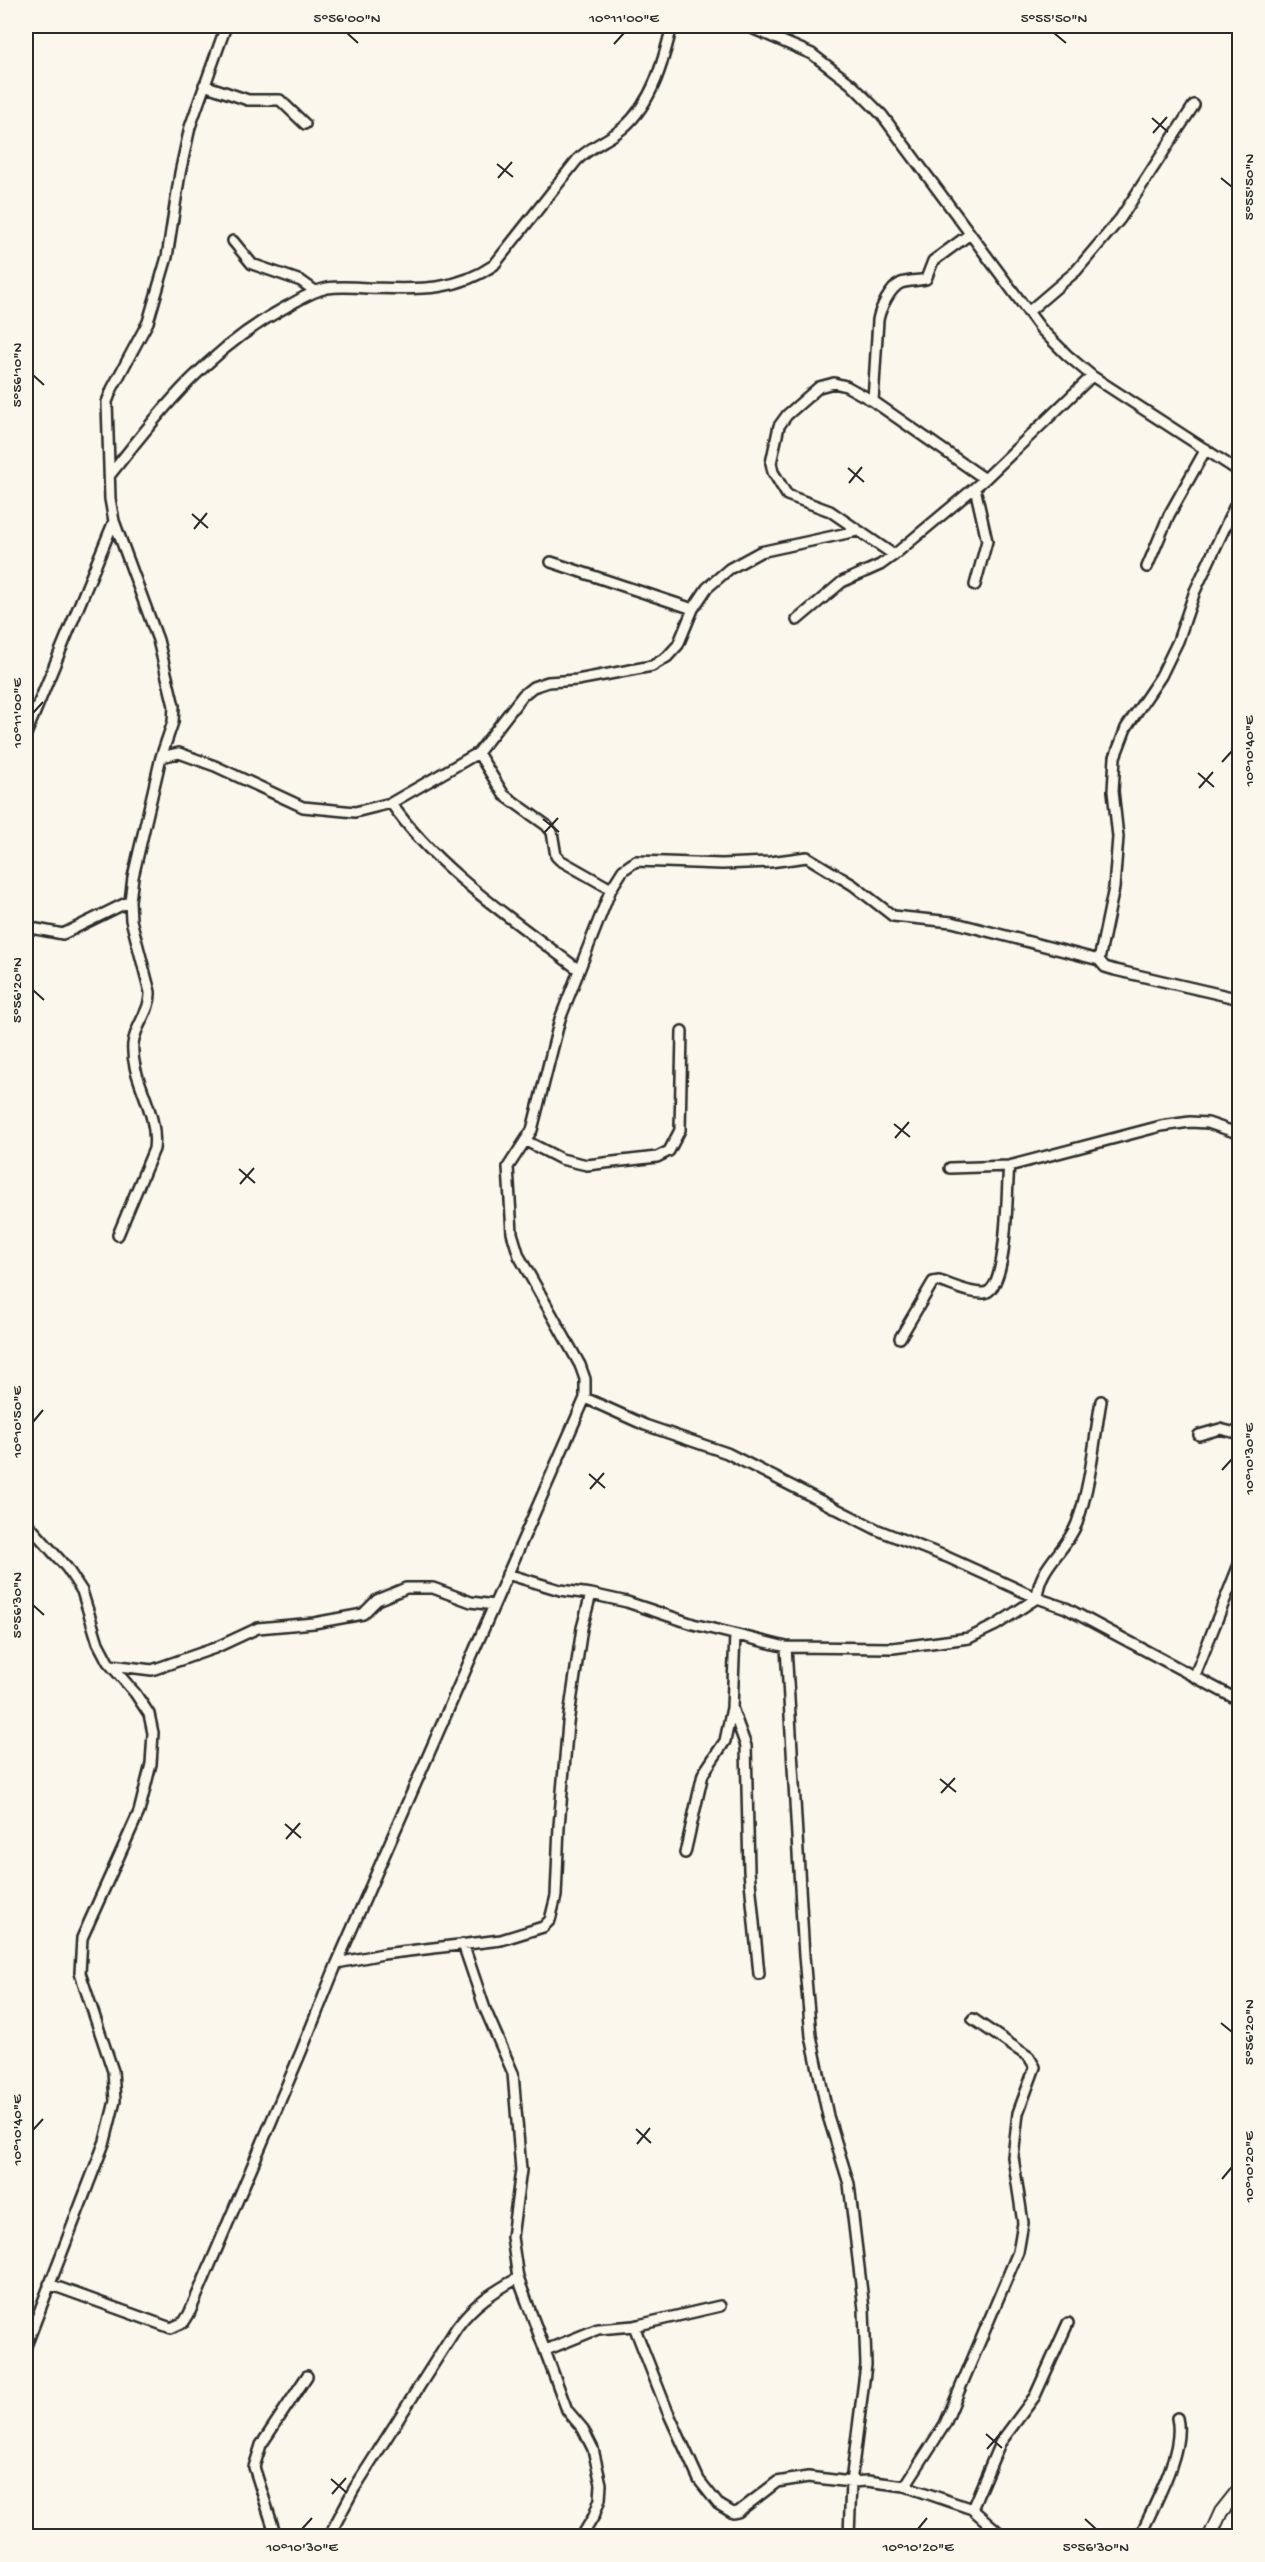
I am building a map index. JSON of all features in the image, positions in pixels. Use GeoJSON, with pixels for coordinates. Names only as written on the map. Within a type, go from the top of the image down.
{"type":"FeatureCollection","features":[{"type":"Feature","properties":{"kind":"street"},"geometry":{"type":"LineString","coordinates":[[118,1235],[154,1149],[156,1135],[134,1056],[133,1043],[151,1002],[131,920],[130,901],[133,877],[161,757],[173,722],[174,706],[158,639],[114,521],[110,499],[107,402],[148,322],[167,257],[190,127],[226,26]]}},
{"type":"Feature","properties":{"kind":"street"},"geometry":{"type":"LineString","coordinates":[[110,475],[161,409],[204,364],[268,317],[315,291],[340,287],[414,289],[452,286],[480,275],[494,265],[585,152],[623,128],[648,98],[661,71],[672,26]]}},
{"type":"Feature","properties":{"kind":"street"},"geometry":{"type":"LineString","coordinates":[[747,26],[812,54],[851,84],[882,116],[1041,329],[1067,355],[1092,376],[1239,472]]}},
{"type":"Feature","properties":{"kind":"street"},"geometry":{"type":"LineString","coordinates":[[204,85],[248,100],[280,100],[305,124]]}},
{"type":"Feature","properties":{"kind":"street"},"geometry":{"type":"LineString","coordinates":[[1029,312],[1092,255],[1120,219],[1194,105]]}},
{"type":"Feature","properties":{"kind":"street"},"geometry":{"type":"LineString","coordinates":[[873,401],[878,320],[881,309],[897,286],[903,282],[926,279],[933,261],[970,234]]}},
{"type":"Feature","properties":{"kind":"street"},"geometry":{"type":"LineString","coordinates":[[233,240],[252,264],[301,281],[315,291]]}},
{"type":"Feature","properties":{"kind":"street"},"geometry":{"type":"LineString","coordinates":[[797,620],[842,582],[880,565],[894,555],[985,479],[1092,376]]}},
{"type":"Feature","properties":{"kind":"street"},"geometry":{"type":"LineString","coordinates":[[894,555],[830,511],[787,495],[773,472],[771,463],[779,426],[787,415],[819,387],[834,383],[846,386],[873,401],[985,479]]}},
{"type":"Feature","properties":{"kind":"street"},"geometry":{"type":"LineString","coordinates":[[1147,567],[1168,515],[1206,449]]}},
{"type":"Feature","properties":{"kind":"street"},"geometry":{"type":"LineString","coordinates":[[975,488],[987,541],[975,585]]}},
{"type":"Feature","properties":{"kind":"street"},"geometry":{"type":"LineString","coordinates":[[1100,960],[1114,888],[1118,837],[1113,790],[1115,757],[1126,728],[1161,676],[1178,641],[1195,591],[1239,495]]}},
{"type":"Feature","properties":{"kind":"street"},"geometry":{"type":"LineString","coordinates":[[26,734],[114,521]]}},
{"type":"Feature","properties":{"kind":"street"},"geometry":{"type":"LineString","coordinates":[[161,757],[179,753],[303,807],[355,812],[391,803],[478,753],[523,695],[533,687],[548,682],[577,680],[652,666],[667,657],[678,645],[693,609],[707,588],[729,569],[760,552],[857,531]]}},
{"type":"Feature","properties":{"kind":"street"},"geometry":{"type":"LineString","coordinates":[[551,562],[693,609]]}},
{"type":"Feature","properties":{"kind":"street"},"geometry":{"type":"LineString","coordinates":[[478,753],[504,795],[546,825],[552,832],[556,856],[611,889]]}},
{"type":"Feature","properties":{"kind":"street"},"geometry":{"type":"LineString","coordinates":[[391,803],[409,829],[438,859],[579,970]]}},
{"type":"Feature","properties":{"kind":"street"},"geometry":{"type":"LineString","coordinates":[[50,2284],[171,2328],[184,2322],[337,1964],[585,1398],[585,1379],[580,1365],[519,1256],[512,1233],[508,1167],[532,1130],[560,1019],[611,889],[623,870],[636,861],[722,864],[770,862],[807,857],[853,885],[893,916],[952,922],[1100,960],[1105,966],[1115,970],[1239,999]]}},
{"type":"Feature","properties":{"kind":"street"},"geometry":{"type":"LineString","coordinates":[[26,927],[63,934],[130,901]]}},
{"type":"Feature","properties":{"kind":"street"},"geometry":{"type":"LineString","coordinates":[[526,1141],[561,1159],[587,1164],[657,1156],[669,1151],[680,1130],[682,1031]]}},
{"type":"Feature","properties":{"kind":"street"},"geometry":{"type":"LineString","coordinates":[[950,1168],[1009,1166],[1161,1126],[1190,1122],[1208,1123],[1239,1134]]}},
{"type":"Feature","properties":{"kind":"street"},"geometry":{"type":"LineString","coordinates":[[900,1338],[933,1282],[939,1281],[985,1293],[993,1289],[997,1282],[1004,1246],[1009,1166]]}},
{"type":"Feature","properties":{"kind":"street"},"geometry":{"type":"LineString","coordinates":[[585,1398],[645,1425],[737,1457],[878,1530],[947,1557],[1037,1598],[1066,1608],[1195,1675],[1239,1701]]}},
{"type":"Feature","properties":{"kind":"street"},"geometry":{"type":"LineString","coordinates":[[1037,1598],[1038,1584],[1043,1572],[1065,1544],[1076,1525],[1083,1503],[1101,1401]]}},
{"type":"Feature","properties":{"kind":"street"},"geometry":{"type":"LineString","coordinates":[[1200,1435],[1220,1429],[1239,1434]]}},
{"type":"Feature","properties":{"kind":"street"},"geometry":{"type":"LineString","coordinates":[[26,1522],[67,1568],[82,1591],[99,1643],[111,1665],[135,1693],[149,1714],[153,1733],[151,1764],[139,1812],[82,1938],[80,1973],[113,2071],[115,2101],[105,2141],[26,2346]]}},
{"type":"Feature","properties":{"kind":"street"},"geometry":{"type":"LineString","coordinates":[[1195,1675],[1239,1562]]}},
{"type":"Feature","properties":{"kind":"street"},"geometry":{"type":"LineString","coordinates":[[507,1574],[560,1590],[591,1594],[786,1647],[893,1648],[969,1638],[1037,1598]]}},
{"type":"Feature","properties":{"kind":"street"},"geometry":{"type":"LineString","coordinates":[[111,1665],[152,1670],[215,1648],[258,1628],[314,1623],[363,1614],[377,1600],[406,1588],[433,1588],[471,1602],[494,1605]]}},
{"type":"Feature","properties":{"kind":"street"},"geometry":{"type":"LineString","coordinates":[[337,1964],[382,1954],[501,1940],[529,1933],[543,1927],[549,1920],[556,1896],[567,1723],[582,1628],[591,1594]]}},
{"type":"Feature","properties":{"kind":"street"},"geometry":{"type":"LineString","coordinates":[[685,1853],[703,1774],[724,1741],[732,1708],[735,1635]]}},
{"type":"Feature","properties":{"kind":"street"},"geometry":{"type":"LineString","coordinates":[[786,1647],[804,1956],[811,2036],[828,2116],[849,2184],[864,2309],[866,2365],[851,2482],[849,2536]]}},
{"type":"Feature","properties":{"kind":"street"},"geometry":{"type":"LineString","coordinates":[[732,1708],[746,1746],[749,1768],[749,1871],[759,1974]]}},
{"type":"Feature","properties":{"kind":"street"},"geometry":{"type":"LineString","coordinates":[[463,1944],[485,2009],[513,2073],[521,2170],[512,2236],[518,2278],[567,2410],[583,2428],[593,2448],[601,2484],[600,2499],[594,2516],[582,2536]]}},
{"type":"Feature","properties":{"kind":"street"},"geometry":{"type":"LineString","coordinates":[[904,2486],[945,2424],[1004,2286],[1023,2235],[1013,2157],[1018,2112],[1035,2067],[1029,2056],[973,2019]]}},
{"type":"Feature","properties":{"kind":"street"},"geometry":{"type":"LineString","coordinates":[[329,2536],[354,2489],[457,2326],[471,2308],[488,2295],[518,2278]]}},
{"type":"Feature","properties":{"kind":"street"},"geometry":{"type":"LineString","coordinates":[[546,2350],[598,2329],[634,2326],[720,2306]]}},
{"type":"Feature","properties":{"kind":"street"},"geometry":{"type":"LineString","coordinates":[[972,2509],[1000,2443],[1035,2396],[1068,2323]]}},
{"type":"Feature","properties":{"kind":"street"},"geometry":{"type":"LineString","coordinates":[[634,2326],[667,2410],[699,2480],[718,2504],[733,2513],[738,2512],[777,2482],[808,2477],[851,2482],[867,2481],[904,2486],[972,2509],[1003,2536]]}},
{"type":"Feature","properties":{"kind":"street"},"geometry":{"type":"LineString","coordinates":[[276,2536],[254,2467],[257,2455],[307,2376]]}},
{"type":"Feature","properties":{"kind":"street"},"geometry":{"type":"LineString","coordinates":[[1140,2536],[1179,2439],[1180,2429],[1177,2418]]}},
{"type":"Feature","properties":{"kind":"street"},"geometry":{"type":"LineString","coordinates":[[1210,2536],[1221,2512],[1239,2488]]}}]}
